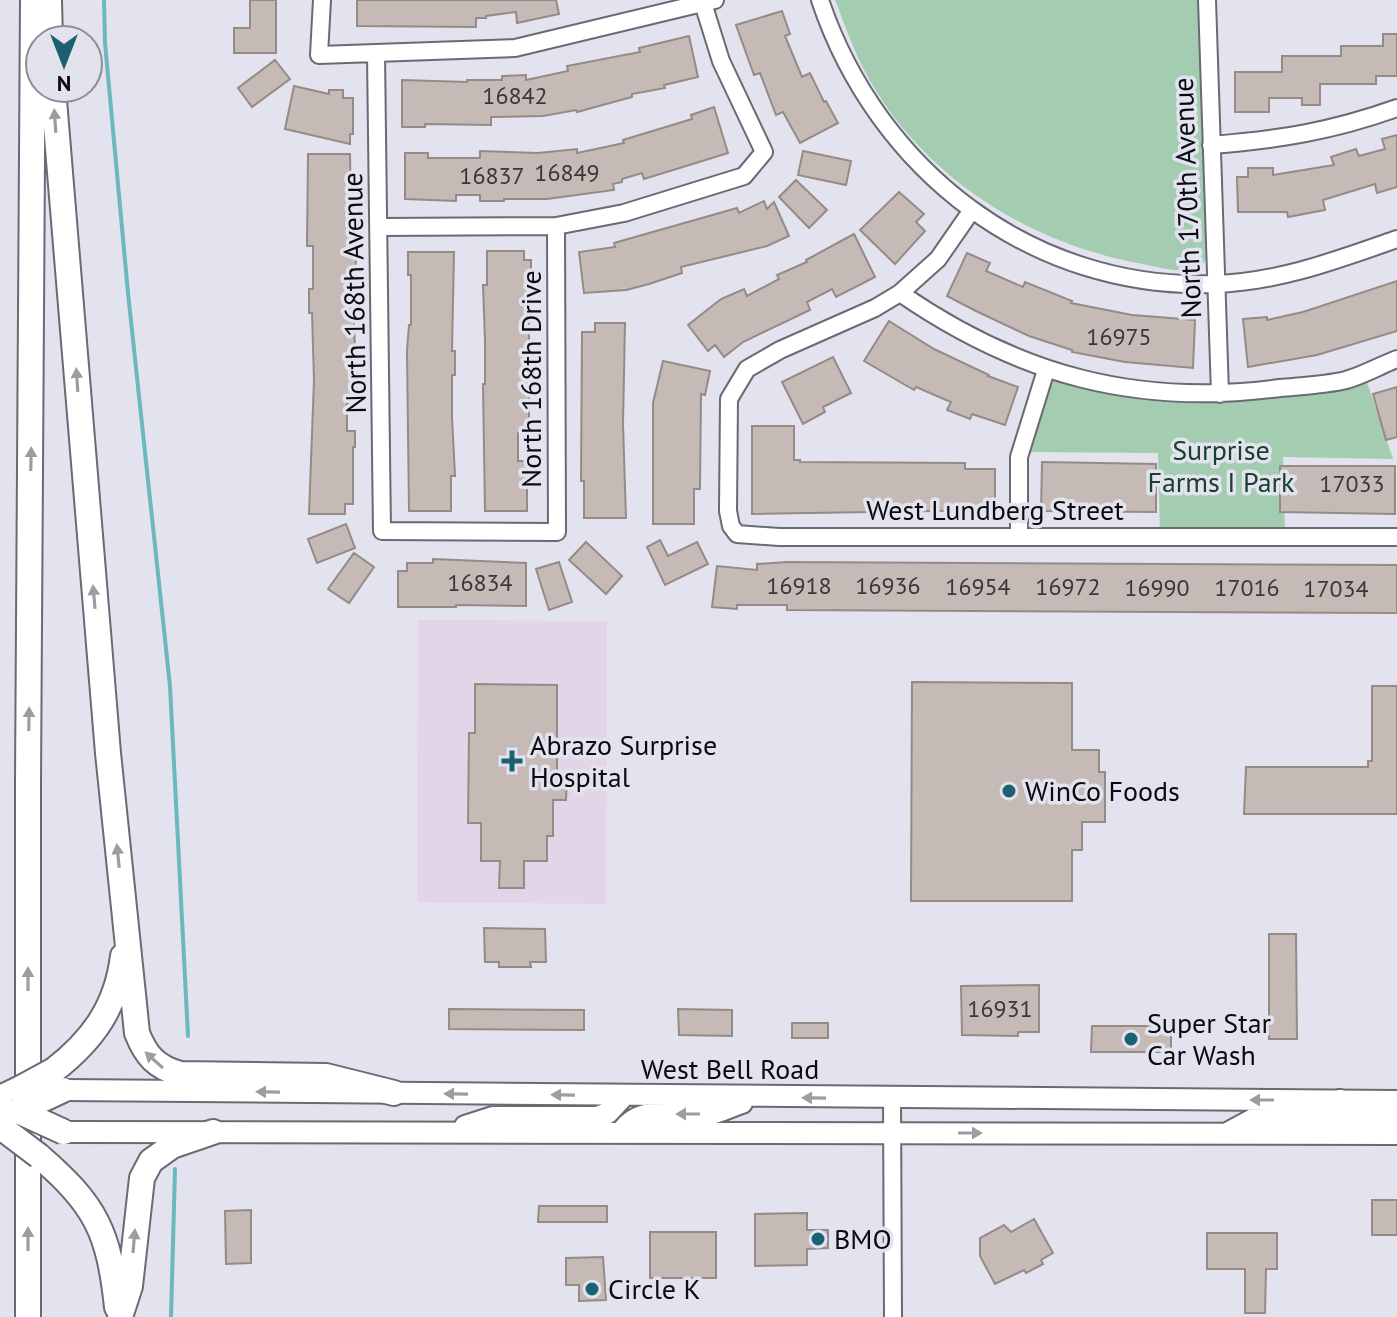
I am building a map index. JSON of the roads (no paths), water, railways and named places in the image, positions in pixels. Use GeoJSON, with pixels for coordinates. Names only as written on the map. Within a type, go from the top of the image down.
{"type":"FeatureCollection","features":[{"type":"Feature","properties":{"kind":"highway"},"geometry":{"type":"LineString","coordinates":[[28,1317],[33,0]]}},
{"type":"Feature","properties":{"kind":"highway"},"geometry":{"type":"LineString","coordinates":[[49,0],[50,24]]}},
{"type":"Feature","properties":{"kind":"highway"},"geometry":{"type":"LineString","coordinates":[[54,104],[89,542],[137,1033],[145,1052],[164,1069],[180,1074],[326,1076],[394,1093]]}},
{"type":"Feature","properties":{"kind":"highway"},"geometry":{"type":"LineString","coordinates":[[5,1111],[86,1042],[101,1024],[117,988],[125,934]]}},
{"type":"Feature","properties":{"kind":"highway"},"geometry":{"type":"LineString","coordinates":[[5,1111],[63,1090]]}},
{"type":"Feature","properties":{"kind":"highway"},"geometry":{"type":"LineString","coordinates":[[5,1111],[64,1132]]}},
{"type":"Feature","properties":{"kind":"highway"},"geometry":{"type":"LineString","coordinates":[[5,1111],[92,1210],[103,1232],[113,1270],[119,1317]]}},
{"type":"Feature","properties":{"kind":"highway"},"geometry":{"type":"LineString","coordinates":[[119,1317],[130,1286],[142,1178],[151,1161],[172,1146],[213,1132]]}},
{"type":"Feature","properties":{"kind":"main road","name":"West Bell Road"},"geometry":{"type":"LineString","coordinates":[[63,1090],[1397,1101]]}},
{"type":"Feature","properties":{"kind":"main road"},"geometry":{"type":"LineString","coordinates":[[447,1132],[493,1117],[597,1117],[608,1113],[624,1096]]}},
{"type":"Feature","properties":{"kind":"main road"},"geometry":{"type":"LineString","coordinates":[[622,1131],[628,1123],[644,1114],[712,1114],[757,1097]]}},
{"type":"Feature","properties":{"kind":"main road"},"geometry":{"type":"LineString","coordinates":[[1227,1133],[1255,1118],[1329,1118],[1340,1100]]}},
{"type":"Feature","properties":{"kind":"main road"},"geometry":{"type":"LineString","coordinates":[[1339,1133],[1352,1116],[1397,1117]]}},
{"type":"Feature","properties":{"kind":"main road"},"geometry":{"type":"LineString","coordinates":[[64,1132],[1397,1134]]}},
{"type":"Feature","properties":{"kind":"street"},"geometry":{"type":"LineString","coordinates":[[322,0],[319,55],[515,48],[707,1],[721,61],[764,152],[744,176],[624,213],[556,226],[379,227]]}},
{"type":"Feature","properties":{"kind":"street"},"geometry":{"type":"LineString","coordinates":[[820,0],[849,71],[881,122],[920,167],[972,210],[1033,246],[1103,271],[1163,282],[1216,284],[1294,273],[1397,239]]}},
{"type":"Feature","properties":{"kind":"street","name":"North 170th Avenue"},"geometry":{"type":"LineString","coordinates":[[1207,0],[1220,394]]}},
{"type":"Feature","properties":{"kind":"street","name":"North 168th Avenue"},"geometry":{"type":"LineString","coordinates":[[376,54],[382,531]]}},
{"type":"Feature","properties":{"kind":"street"},"geometry":{"type":"LineString","coordinates":[[1211,145],[1309,134],[1397,108]]}},
{"type":"Feature","properties":{"kind":"street"},"geometry":{"type":"LineString","coordinates":[[972,210],[938,259],[900,293],[945,324],[999,352],[1046,370],[1132,389],[1171,394],[1220,394],[1346,380],[1397,359]]}},
{"type":"Feature","properties":{"kind":"street","name":"North 168th Drive"},"geometry":{"type":"LineString","coordinates":[[382,531],[557,532],[556,226]]}},
{"type":"Feature","properties":{"kind":"street","name":"West Lundberg Street"},"geometry":{"type":"LineString","coordinates":[[900,293],[875,308],[780,350],[747,369],[737,383],[729,399],[728,511],[731,526],[737,534],[779,537],[1397,537]]}},
{"type":"Feature","properties":{"kind":"street"},"geometry":{"type":"LineString","coordinates":[[1019,536],[1019,457],[1046,370]]}},
{"type":"Feature","properties":{"kind":"street"},"geometry":{"type":"LineString","coordinates":[[892,1098],[893,1317]]}},
{"type":"Feature","properties":{"kind":"waterway"},"geometry":{"type":"LineString","coordinates":[[104,0],[105,43],[128,293],[170,686],[188,1036]]}},
{"type":"Feature","properties":{"kind":"waterway"},"geometry":{"type":"LineString","coordinates":[[171,1317],[175,1169]]}},
{"type":"Feature","properties":{"kind":"place","name":"Abrazo Surprise Hospital"},"geometry":{"type":"Point","coordinates":[512,761]}},
{"type":"Feature","properties":{"kind":"place","name":"WinCo Foods"},"geometry":{"type":"Point","coordinates":[1009,791]}},
{"type":"Feature","properties":{"kind":"place","name":"Super Star Car Wash"},"geometry":{"type":"Point","coordinates":[1131,1039]}},
{"type":"Feature","properties":{"kind":"place","name":"BMO"},"geometry":{"type":"Point","coordinates":[818,1239]}},
{"type":"Feature","properties":{"kind":"place","name":"Circle K"},"geometry":{"type":"Point","coordinates":[592,1289]}},
{"type":"Feature","properties":{"kind":"park label","name":"Surprise Farms I Park"},"geometry":{"type":"Point","coordinates":[1221,466]}}]}
